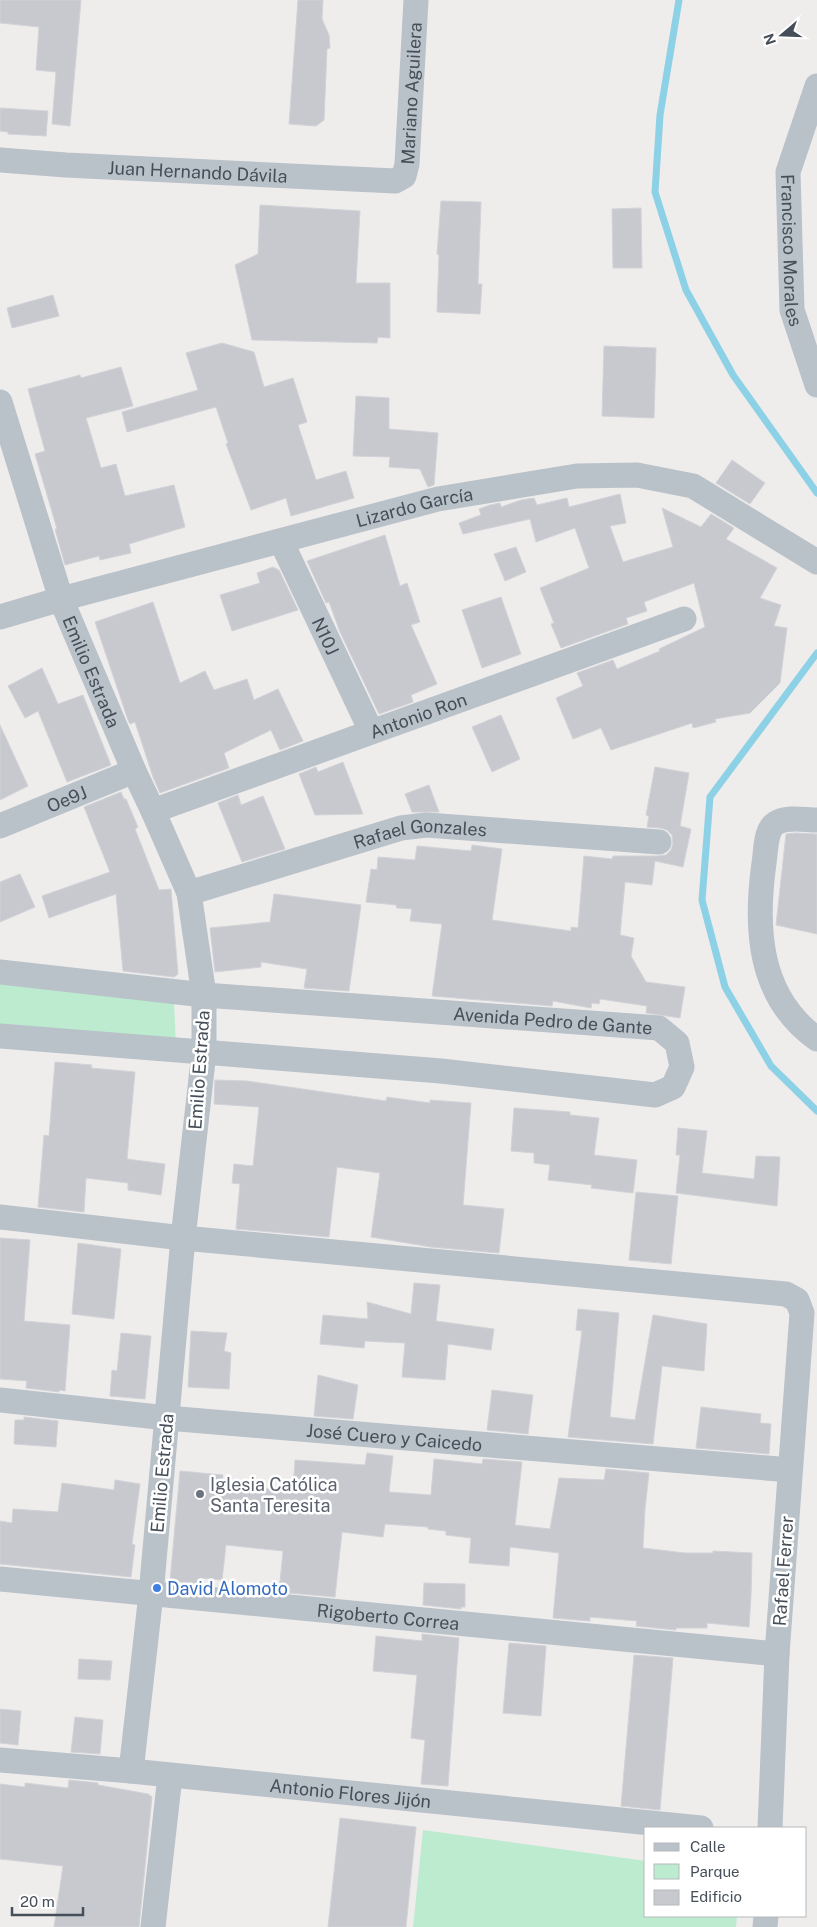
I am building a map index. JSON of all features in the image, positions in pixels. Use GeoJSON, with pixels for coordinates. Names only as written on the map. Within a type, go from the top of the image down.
{"type":"FeatureCollection","features":[{"type":"Feature","properties":{"kind":"street","name":"Mariano Aguilera"},"geometry":{"type":"LineString","coordinates":[[395,181],[404,176],[407,164],[416,0]]}},
{"type":"Feature","properties":{"kind":"street","name":"Francisco Morales"},"geometry":{"type":"LineString","coordinates":[[817,86],[788,172],[792,310],[817,385]]}},
{"type":"Feature","properties":{"kind":"street","name":"Juan Hernando Dávila"},"geometry":{"type":"LineString","coordinates":[[0,160],[395,181]]}},
{"type":"Feature","properties":{"kind":"street","name":"Emilio Estrada"},"geometry":{"type":"LineString","coordinates":[[0,405],[61,599],[134,771],[189,893],[204,995],[204,1052],[183,1238],[151,1594],[131,1771]]}},
{"type":"Feature","properties":{"kind":"street","name":"Lizardo García"},"geometry":{"type":"LineString","coordinates":[[0,617],[61,599],[438,499],[577,476],[637,475],[693,486],[817,562]]}},
{"type":"Feature","properties":{"kind":"street","name":"N10J"},"geometry":{"type":"LineString","coordinates":[[281,540],[371,731]]}},
{"type":"Feature","properties":{"kind":"street","name":"Antonio Ron"},"geometry":{"type":"LineString","coordinates":[[153,811],[684,619]]}},
{"type":"Feature","properties":{"kind":"street","name":"Oe9J"},"geometry":{"type":"LineString","coordinates":[[0,826],[134,771]]}},
{"type":"Feature","properties":{"kind":"street"},"geometry":{"type":"LineString","coordinates":[[816,1031],[786,1011],[768,975],[760,933],[762,877],[768,835],[774,824],[788,818],[817,820]]}},
{"type":"Feature","properties":{"kind":"street","name":"Rafael Gonzales"},"geometry":{"type":"LineString","coordinates":[[189,893],[401,828],[426,825],[659,842]]}},
{"type":"Feature","properties":{"kind":"street","name":"Avenida Pedro de Gante"},"geometry":{"type":"LineString","coordinates":[[0,972],[204,995],[659,1028],[677,1043],[682,1067],[673,1087],[655,1094],[441,1072],[0,1036]]}},
{"type":"Feature","properties":{"kind":"street"},"geometry":{"type":"LineString","coordinates":[[0,1217],[183,1238]]}},
{"type":"Feature","properties":{"kind":"street","name":"Rafael Ferrer"},"geometry":{"type":"LineString","coordinates":[[183,1238],[786,1294],[797,1300],[802,1313],[777,1654],[770,1827]]}},
{"type":"Feature","properties":{"kind":"street","name":"José Cuero y Caicedo"},"geometry":{"type":"LineString","coordinates":[[0,1400],[166,1418],[790,1470]]}},
{"type":"Feature","properties":{"kind":"street","name":"Rigoberto Correa"},"geometry":{"type":"LineString","coordinates":[[0,1579],[777,1654]]}},
{"type":"Feature","properties":{"kind":"street","name":"Antonio Flores Jijón"},"geometry":{"type":"LineString","coordinates":[[0,1760],[131,1771],[691,1827]]}},
{"type":"Feature","properties":{"kind":"street"},"geometry":{"type":"LineString","coordinates":[[153,1927],[170,1776]]}},
{"type":"Feature","properties":{"kind":"green space"},"geometry":{"type":"Polygon","coordinates":[[[0,983],[174,1002],[176,1045],[0,1025],[0,983]]]}},
{"type":"Feature","properties":{"kind":"green space"},"geometry":{"type":"Polygon","coordinates":[[[423,1830],[644,1861],[644,1917],[737,1917],[736,1927],[413,1927],[423,1830]]]}},
{"type":"Feature","properties":{"kind":"building"},"geometry":{"type":"Polygon","coordinates":[[[0,0],[81,0],[70,126],[52,124],[56,72],[36,70],[39,27],[0,23],[0,0]]]}},
{"type":"Feature","properties":{"kind":"building"},"geometry":{"type":"Polygon","coordinates":[[[298,0],[323,0],[322,19],[329,35],[330,48],[327,49],[324,120],[316,126],[289,124],[298,0]]]}},
{"type":"Feature","properties":{"kind":"building"},"geometry":{"type":"Polygon","coordinates":[[[0,108],[48,111],[46,136],[8,134],[8,132],[0,131],[0,108]]]}},
{"type":"Feature","properties":{"kind":"building"},"geometry":{"type":"Polygon","coordinates":[[[441,201],[481,202],[478,284],[482,284],[480,314],[437,312],[439,255],[437,254],[441,201]]]}},
{"type":"Feature","properties":{"kind":"building"},"geometry":{"type":"Polygon","coordinates":[[[260,205],[360,211],[356,283],[390,283],[390,338],[378,337],[377,343],[252,340],[235,265],[258,254],[260,205]]]}},
{"type":"Feature","properties":{"kind":"building"},"geometry":{"type":"Polygon","coordinates":[[[641,208],[642,268],[613,268],[612,209],[641,208]]]}},
{"type":"Feature","properties":{"kind":"building"},"geometry":{"type":"Polygon","coordinates":[[[53,295],[59,316],[12,328],[7,308],[53,295]]]}},
{"type":"Feature","properties":{"kind":"building"},"geometry":{"type":"Polygon","coordinates":[[[222,343],[254,352],[264,387],[293,378],[307,422],[298,425],[316,480],[346,471],[354,498],[291,516],[286,498],[251,510],[226,444],[228,443],[216,407],[127,432],[122,412],[198,390],[186,353],[222,343]]]}},
{"type":"Feature","properties":{"kind":"building"},"geometry":{"type":"Polygon","coordinates":[[[604,346],[656,348],[654,418],[602,416],[604,346]]]}},
{"type":"Feature","properties":{"kind":"building"},"geometry":{"type":"Polygon","coordinates":[[[121,367],[133,406],[86,418],[101,468],[116,464],[125,496],[174,485],[185,527],[129,544],[131,553],[100,560],[99,556],[65,565],[55,529],[57,529],[35,454],[45,451],[28,389],[80,375],[81,378],[121,367]]]}},
{"type":"Feature","properties":{"kind":"building"},"geometry":{"type":"Polygon","coordinates":[[[356,396],[389,398],[389,429],[438,433],[434,485],[428,487],[420,469],[389,467],[390,457],[353,456],[356,396]]]}},
{"type":"Feature","properties":{"kind":"building"},"geometry":{"type":"Polygon","coordinates":[[[732,460],[765,483],[750,504],[716,483],[732,460]]]}},
{"type":"Feature","properties":{"kind":"building"},"geometry":{"type":"Polygon","coordinates":[[[620,494],[626,523],[610,526],[623,562],[673,547],[662,508],[701,527],[711,514],[734,528],[726,539],[777,568],[760,598],[781,605],[774,626],[787,628],[780,683],[750,713],[715,719],[716,722],[693,728],[692,723],[611,750],[601,728],[573,739],[556,698],[583,686],[577,673],[613,660],[617,669],[660,651],[659,649],[705,627],[694,583],[644,602],[647,611],[626,618],[628,624],[561,648],[551,624],[554,623],[540,588],[589,568],[575,528],[536,542],[530,519],[463,534],[459,523],[481,515],[479,509],[500,503],[501,507],[534,498],[537,505],[567,498],[569,507],[620,494]]]}},
{"type":"Feature","properties":{"kind":"building"},"geometry":{"type":"Polygon","coordinates":[[[385,535],[400,586],[407,583],[420,622],[411,625],[437,684],[411,695],[413,702],[379,714],[340,632],[329,602],[326,603],[307,561],[385,535]]]}},
{"type":"Feature","properties":{"kind":"building"},"geometry":{"type":"Polygon","coordinates":[[[516,547],[526,572],[505,581],[494,554],[516,547]]]}},
{"type":"Feature","properties":{"kind":"building"},"geometry":{"type":"Polygon","coordinates":[[[273,567],[279,570],[298,610],[232,631],[220,595],[260,583],[257,573],[273,567]]]}},
{"type":"Feature","properties":{"kind":"building"},"geometry":{"type":"Polygon","coordinates":[[[501,597],[521,654],[482,668],[462,610],[501,597]]]}},
{"type":"Feature","properties":{"kind":"building"},"geometry":{"type":"Polygon","coordinates":[[[153,602],[180,683],[205,671],[214,690],[247,679],[254,700],[278,689],[303,741],[280,750],[271,730],[224,753],[229,768],[160,793],[135,722],[130,724],[128,720],[95,622],[153,602]]]}},
{"type":"Feature","properties":{"kind":"building"},"geometry":{"type":"Polygon","coordinates":[[[42,668],[58,704],[83,695],[111,765],[67,782],[38,711],[25,718],[8,686],[42,668]]]}},
{"type":"Feature","properties":{"kind":"building"},"geometry":{"type":"Polygon","coordinates":[[[501,715],[520,759],[492,772],[472,727],[501,715]]]}},
{"type":"Feature","properties":{"kind":"building"},"geometry":{"type":"Polygon","coordinates":[[[0,725],[28,786],[0,800],[0,725]]]}},
{"type":"Feature","properties":{"kind":"building"},"geometry":{"type":"Polygon","coordinates":[[[343,762],[363,814],[315,815],[299,774],[316,767],[318,772],[343,762]]]}},
{"type":"Feature","properties":{"kind":"building"},"geometry":{"type":"Polygon","coordinates":[[[655,767],[689,773],[680,826],[691,829],[683,867],[655,861],[652,885],[625,882],[620,935],[634,938],[631,956],[646,982],[685,987],[680,1018],[646,1013],[647,1006],[600,999],[599,1004],[592,1003],[591,1008],[553,1001],[552,1006],[432,996],[442,924],[410,921],[412,909],[397,908],[396,905],[366,902],[371,869],[377,870],[378,857],[415,860],[417,846],[471,851],[472,845],[502,849],[492,920],[571,931],[571,927],[578,928],[584,856],[612,859],[613,856],[658,856],[666,855],[671,850],[673,843],[672,835],[667,830],[647,827],[649,816],[646,815],[655,767]]]}},
{"type":"Feature","properties":{"kind":"building"},"geometry":{"type":"Polygon","coordinates":[[[429,785],[439,812],[412,812],[405,794],[429,785]]]}},
{"type":"Feature","properties":{"kind":"building"},"geometry":{"type":"Polygon","coordinates":[[[121,792],[138,827],[135,829],[159,890],[171,889],[178,974],[174,977],[123,971],[116,894],[49,918],[42,896],[110,872],[84,807],[121,792]]]}},
{"type":"Feature","properties":{"kind":"building"},"geometry":{"type":"Polygon","coordinates":[[[238,795],[241,805],[263,796],[285,849],[242,862],[218,803],[238,795]]]}},
{"type":"Feature","properties":{"kind":"building"},"geometry":{"type":"Polygon","coordinates":[[[786,834],[817,834],[817,934],[776,925],[786,834]]]}},
{"type":"Feature","properties":{"kind":"building"},"geometry":{"type":"Polygon","coordinates":[[[20,874],[35,907],[0,922],[0,882],[20,874]]]}},
{"type":"Feature","properties":{"kind":"building"},"geometry":{"type":"Polygon","coordinates":[[[274,894],[361,905],[349,991],[304,988],[307,969],[261,962],[261,967],[215,972],[210,928],[270,922],[274,894]]]}},
{"type":"Feature","properties":{"kind":"building"},"geometry":{"type":"Polygon","coordinates":[[[55,1062],[92,1065],[91,1068],[135,1072],[127,1159],[165,1164],[161,1195],[128,1190],[128,1183],[86,1178],[84,1212],[38,1207],[44,1135],[49,1136],[55,1062]]]}},
{"type":"Feature","properties":{"kind":"building"},"geometry":{"type":"Polygon","coordinates":[[[215,1080],[247,1081],[386,1101],[387,1097],[430,1103],[430,1100],[471,1103],[463,1205],[504,1209],[499,1253],[431,1247],[371,1237],[380,1173],[337,1167],[329,1237],[236,1229],[240,1184],[232,1183],[234,1164],[253,1166],[259,1107],[214,1104],[215,1080]]]}},
{"type":"Feature","properties":{"kind":"building"},"geometry":{"type":"Polygon","coordinates":[[[514,1108],[570,1112],[570,1115],[599,1118],[594,1155],[637,1160],[633,1193],[591,1188],[592,1185],[548,1180],[550,1165],[534,1163],[534,1153],[511,1151],[514,1108]]]}},
{"type":"Feature","properties":{"kind":"building"},"geometry":{"type":"Polygon","coordinates":[[[678,1128],[707,1131],[702,1173],[754,1179],[756,1156],[780,1157],[777,1206],[676,1193],[680,1155],[676,1155],[678,1128]]]}},
{"type":"Feature","properties":{"kind":"building"},"geometry":{"type":"Polygon","coordinates":[[[636,1192],[678,1196],[671,1264],[629,1260],[636,1192]]]}},
{"type":"Feature","properties":{"kind":"building"},"geometry":{"type":"Polygon","coordinates":[[[0,1238],[30,1240],[24,1321],[70,1325],[65,1391],[26,1388],[27,1381],[0,1379],[0,1238]]]}},
{"type":"Feature","properties":{"kind":"building"},"geometry":{"type":"Polygon","coordinates":[[[78,1243],[121,1249],[114,1319],[72,1314],[78,1243]]]}},
{"type":"Feature","properties":{"kind":"building"},"geometry":{"type":"Polygon","coordinates":[[[414,1283],[440,1285],[436,1321],[494,1329],[491,1350],[448,1344],[445,1380],[402,1377],[405,1343],[365,1341],[364,1348],[320,1344],[323,1315],[368,1319],[367,1302],[411,1314],[414,1283]]]}},
{"type":"Feature","properties":{"kind":"building"},"geometry":{"type":"Polygon","coordinates":[[[578,1309],[619,1313],[610,1417],[635,1420],[653,1315],[707,1324],[704,1371],[662,1366],[653,1444],[568,1437],[582,1331],[576,1330],[578,1309]]]}},
{"type":"Feature","properties":{"kind":"building"},"geometry":{"type":"Polygon","coordinates":[[[191,1331],[227,1333],[224,1351],[231,1353],[229,1389],[188,1387],[191,1331]]]}},
{"type":"Feature","properties":{"kind":"building"},"geometry":{"type":"Polygon","coordinates":[[[121,1333],[151,1336],[145,1399],[110,1396],[112,1370],[117,1371],[121,1333]]]}},
{"type":"Feature","properties":{"kind":"building"},"geometry":{"type":"Polygon","coordinates":[[[318,1375],[358,1385],[353,1419],[314,1416],[318,1375]]]}},
{"type":"Feature","properties":{"kind":"building"},"geometry":{"type":"Polygon","coordinates":[[[492,1390],[533,1395],[528,1434],[487,1430],[492,1390]]]}},
{"type":"Feature","properties":{"kind":"building"},"geometry":{"type":"Polygon","coordinates":[[[701,1407],[761,1414],[760,1423],[771,1424],[769,1454],[696,1448],[701,1407]]]}},
{"type":"Feature","properties":{"kind":"building"},"geometry":{"type":"Polygon","coordinates":[[[24,1417],[58,1421],[56,1447],[14,1444],[15,1420],[24,1420],[24,1417]]]}},
{"type":"Feature","properties":{"kind":"building"},"geometry":{"type":"Polygon","coordinates":[[[367,1453],[393,1456],[389,1492],[431,1495],[434,1459],[482,1464],[483,1459],[522,1462],[515,1525],[550,1529],[559,1478],[604,1480],[606,1469],[649,1473],[643,1548],[685,1553],[713,1553],[713,1551],[752,1553],[749,1627],[707,1623],[707,1628],[676,1628],[676,1630],[636,1626],[637,1621],[590,1617],[590,1621],[553,1618],[559,1553],[510,1547],[509,1566],[469,1563],[471,1538],[446,1535],[446,1531],[428,1529],[428,1527],[385,1524],[383,1537],[342,1532],[335,1597],[279,1592],[283,1551],[226,1545],[222,1580],[200,1578],[199,1584],[170,1581],[180,1471],[223,1475],[222,1484],[293,1491],[295,1460],[365,1465],[367,1453]]]}},
{"type":"Feature","properties":{"kind":"building"},"geometry":{"type":"Polygon","coordinates":[[[115,1480],[140,1484],[132,1544],[135,1545],[131,1577],[0,1564],[0,1521],[12,1523],[13,1509],[58,1512],[62,1483],[114,1490],[115,1480]]]}},
{"type":"Feature","properties":{"kind":"building"},"geometry":{"type":"Polygon","coordinates":[[[424,1583],[465,1584],[465,1607],[461,1607],[461,1609],[423,1605],[424,1583]]]}},
{"type":"Feature","properties":{"kind":"building"},"geometry":{"type":"Polygon","coordinates":[[[422,1634],[459,1638],[448,1786],[421,1784],[425,1740],[411,1738],[417,1675],[373,1671],[376,1636],[422,1641],[422,1634]]]}},
{"type":"Feature","properties":{"kind":"building"},"geometry":{"type":"Polygon","coordinates":[[[509,1643],[546,1646],[541,1716],[503,1713],[509,1643]]]}},
{"type":"Feature","properties":{"kind":"building"},"geometry":{"type":"Polygon","coordinates":[[[634,1655],[673,1658],[660,1810],[621,1806],[634,1655]]]}},
{"type":"Feature","properties":{"kind":"building"},"geometry":{"type":"Polygon","coordinates":[[[79,1659],[112,1661],[110,1680],[78,1679],[79,1659]]]}},
{"type":"Feature","properties":{"kind":"building"},"geometry":{"type":"Polygon","coordinates":[[[0,1709],[21,1711],[18,1745],[0,1743],[0,1709]]]}},
{"type":"Feature","properties":{"kind":"building"},"geometry":{"type":"Polygon","coordinates":[[[75,1717],[103,1720],[100,1754],[71,1752],[75,1717]]]}},
{"type":"Feature","properties":{"kind":"building"},"geometry":{"type":"Polygon","coordinates":[[[69,1780],[98,1783],[98,1785],[148,1794],[152,1797],[139,1927],[54,1927],[63,1866],[0,1859],[0,1784],[25,1787],[25,1783],[68,1788],[69,1780]]]}},
{"type":"Feature","properties":{"kind":"building"},"geometry":{"type":"Polygon","coordinates":[[[340,1818],[416,1827],[406,1927],[328,1927],[340,1818]]]}},
{"type":"Feature","properties":{"kind":"waterway"},"geometry":{"type":"LineString","coordinates":[[679,0],[660,115],[655,192],[686,290],[733,375],[817,493]]}},
{"type":"Feature","properties":{"kind":"waterway"},"geometry":{"type":"LineString","coordinates":[[817,653],[710,797],[702,900],[725,987],[771,1066],[817,1111]]}},
{"type":"Feature","properties":{"kind":"place","name":"Iglesia Católica Santa Teresita"},"geometry":{"type":"Point","coordinates":[200,1494]}},
{"type":"Feature","properties":{"kind":"place","name":"David Alomoto"},"geometry":{"type":"Point","coordinates":[157,1588]}}]}
